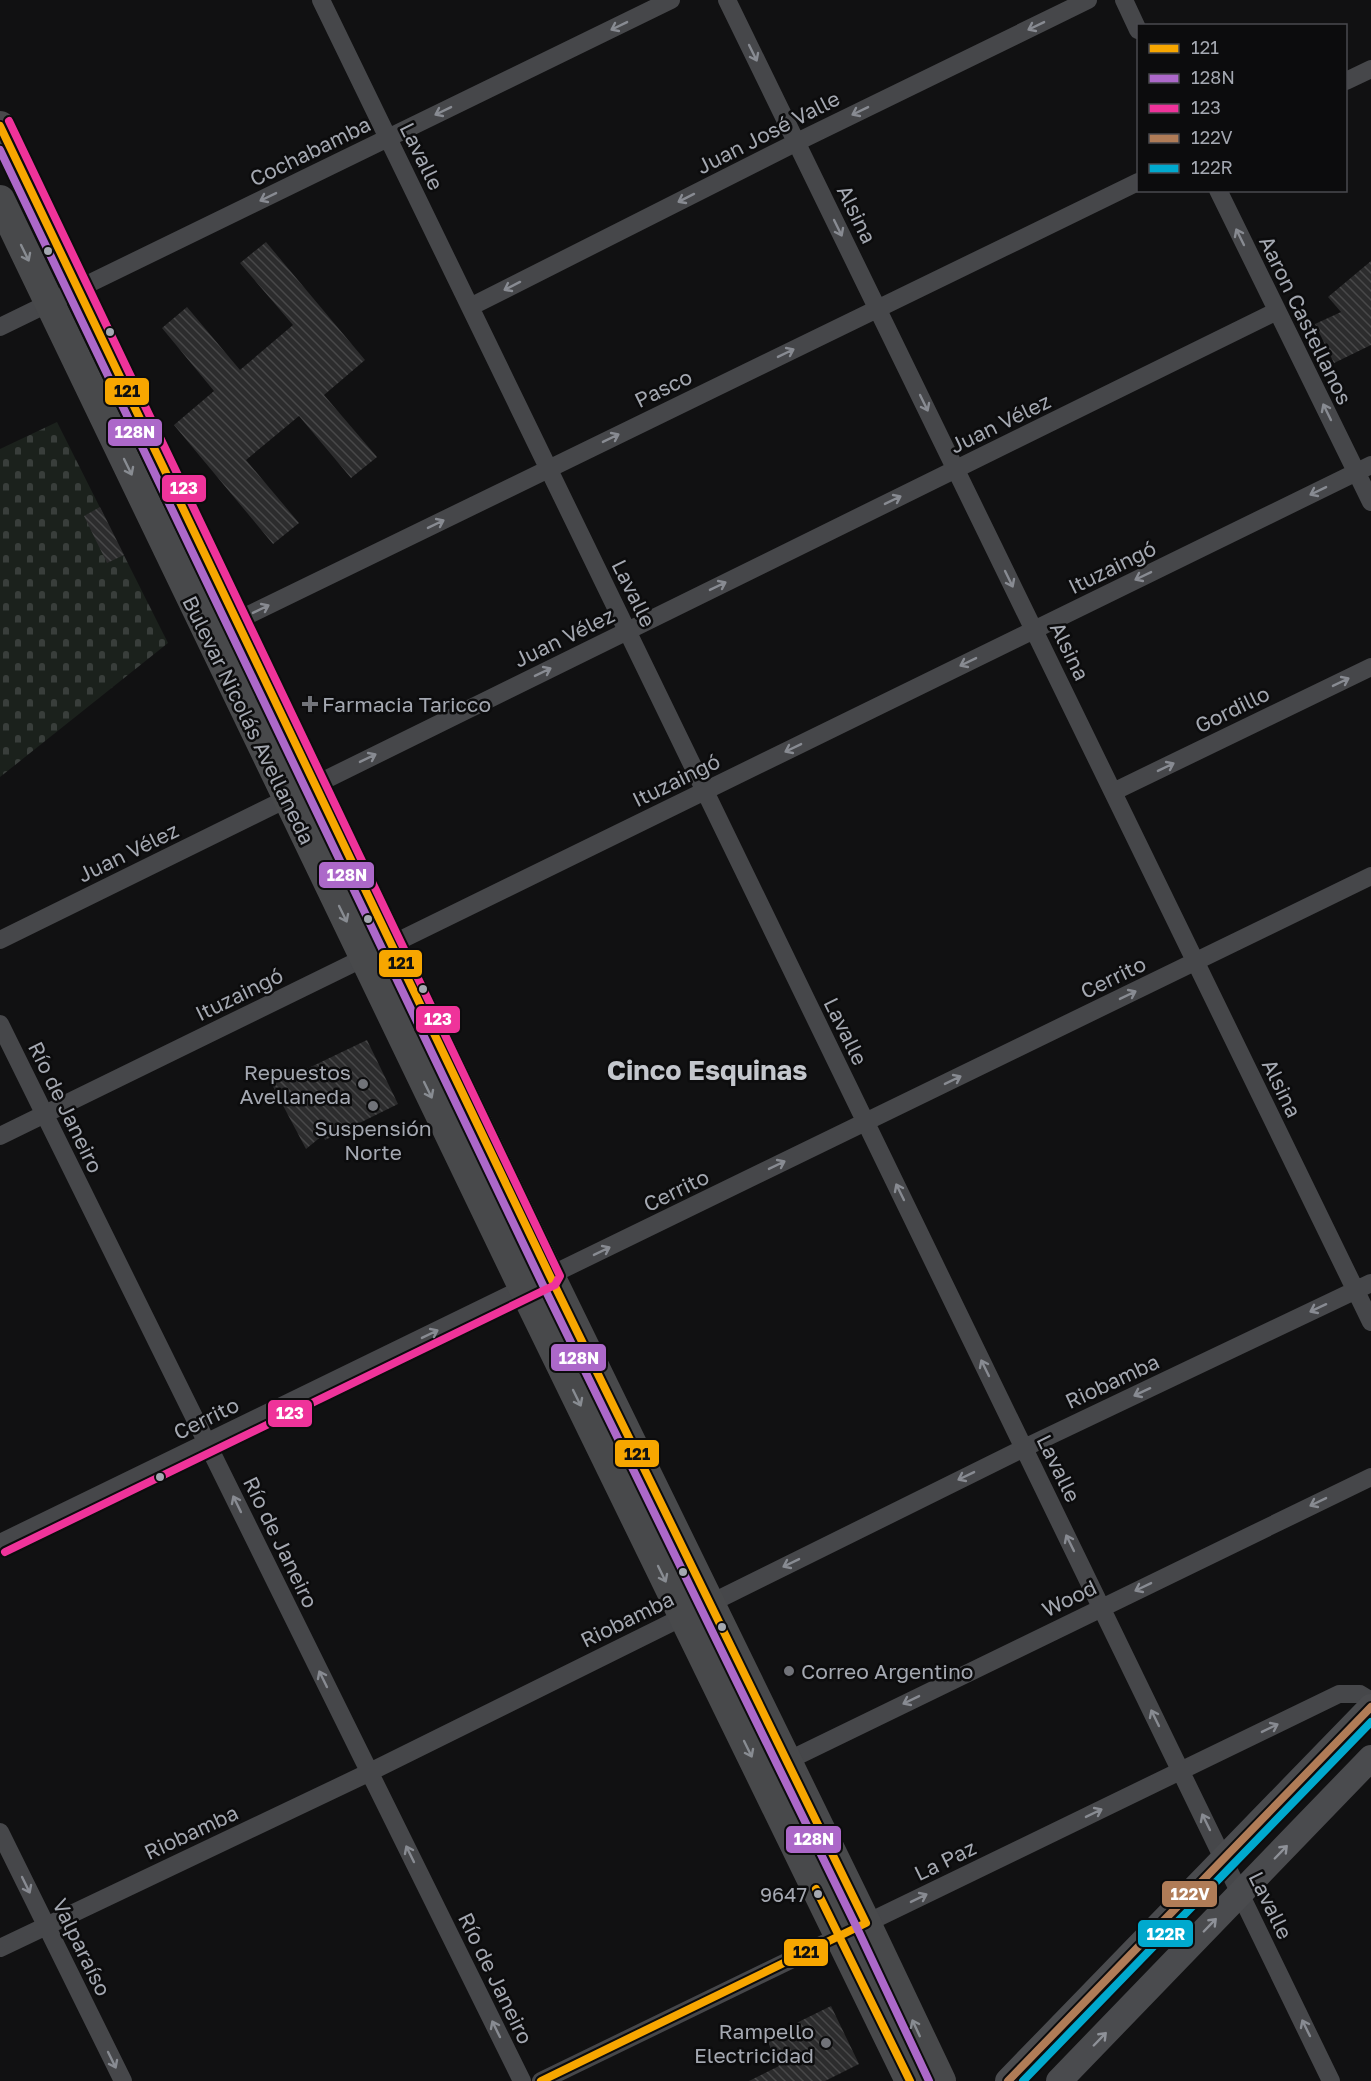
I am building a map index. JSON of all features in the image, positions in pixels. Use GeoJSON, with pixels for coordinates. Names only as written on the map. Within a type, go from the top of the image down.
{"type":"FeatureCollection","features":[{"type":"Feature","properties":{"kind":"main road","name":"Bulevar Nicolás Avellaneda"},"geometry":{"type":"LineString","coordinates":[[0,126],[392,944],[683,1616],[910,2081]]}},
{"type":"Feature","properties":{"kind":"main road","name":"Bulevar Nicolás Avellaneda"},"geometry":{"type":"LineString","coordinates":[[0,200],[364,958],[710,1604],[941,2081]]}},
{"type":"Feature","properties":{"kind":"main road"},"geometry":{"type":"LineString","coordinates":[[1008,2081],[1371,1707]]}},
{"type":"Feature","properties":{"kind":"main road"},"geometry":{"type":"LineString","coordinates":[[1059,2081],[1371,1758]]}},
{"type":"Feature","properties":{"kind":"street","name":"Lavalle"},"geometry":{"type":"LineString","coordinates":[[321,0],[1331,2081]]}},
{"type":"Feature","properties":{"kind":"street","name":"Cochabamba"},"geometry":{"type":"LineString","coordinates":[[0,327],[671,0]]}},
{"type":"Feature","properties":{"kind":"street","name":"Alsina"},"geometry":{"type":"LineString","coordinates":[[727,0],[1196,962],[1363,1287],[1371,1323]]}},
{"type":"Feature","properties":{"kind":"street","name":"Juan José Valle"},"geometry":{"type":"LineString","coordinates":[[470,308],[797,142],[1088,0]]}},
{"type":"Feature","properties":{"kind":"street"},"geometry":{"type":"LineString","coordinates":[[1124,0],[1137,28]]}},
{"type":"Feature","properties":{"kind":"street"},"geometry":{"type":"LineString","coordinates":[[1347,81],[1371,69]]}},
{"type":"Feature","properties":{"kind":"street","name":"Pasco"},"geometry":{"type":"LineString","coordinates":[[208,635],[1137,182]]}},
{"type":"Feature","properties":{"kind":"street","name":"Aaron Castellanos"},"geometry":{"type":"LineString","coordinates":[[1219,192],[1277,311],[1364,469],[1371,502]]}},
{"type":"Feature","properties":{"kind":"street","name":"Juan Vélez"},"geometry":{"type":"LineString","coordinates":[[0,940],[1277,311]]}},
{"type":"Feature","properties":{"kind":"street","name":"Ituzaingó"},"geometry":{"type":"LineString","coordinates":[[0,1136],[1364,469]]}},
{"type":"Feature","properties":{"kind":"street","name":"Gordillo"},"geometry":{"type":"LineString","coordinates":[[1113,792],[1371,667]]}},
{"type":"Feature","properties":{"kind":"street","name":"Cerrito"},"geometry":{"type":"LineString","coordinates":[[0,1543],[1371,876]]}},
{"type":"Feature","properties":{"kind":"street","name":"Río de Janeiro"},"geometry":{"type":"LineString","coordinates":[[0,1024],[522,2081]]}},
{"type":"Feature","properties":{"kind":"street","name":"Riobamba"},"geometry":{"type":"LineString","coordinates":[[0,1948],[370,1772],[1024,1448],[1363,1287]]}},
{"type":"Feature","properties":{"kind":"street","name":"Wood"},"geometry":{"type":"LineString","coordinates":[[787,1761],[1371,1477]]}},
{"type":"Feature","properties":{"kind":"street","name":"La Paz"},"geometry":{"type":"LineString","coordinates":[[541,2081],[1340,1694],[1360,1694],[1371,1701]]}},
{"type":"Feature","properties":{"kind":"street","name":"Valparaíso"},"geometry":{"type":"LineString","coordinates":[[0,1832],[123,2081]]}},
{"type":"Feature","properties":{"kind":"green space"},"geometry":{"type":"Polygon","coordinates":[[[57,422],[168,643],[0,777],[0,449],[57,422]]]}},
{"type":"Feature","properties":{"kind":"building"},"geometry":{"type":"Polygon","coordinates":[[[266,242],[365,360],[324,395],[377,457],[351,478],[299,416],[246,460],[299,523],[273,544],[174,425],[214,391],[162,328],[187,307],[240,370],[293,325],[240,263],[266,242]]]}},
{"type":"Feature","properties":{"kind":"building"},"geometry":{"type":"Polygon","coordinates":[[[1371,261],[1371,345],[1334,363],[1315,324],[1341,312],[1328,297],[1371,261]]]}},
{"type":"Feature","properties":{"kind":"building"},"geometry":{"type":"Polygon","coordinates":[[[100,507],[124,555],[107,563],[84,516],[100,507]]]}},
{"type":"Feature","properties":{"kind":"building"},"geometry":{"type":"Polygon","coordinates":[[[367,1040],[398,1104],[325,1140],[323,1135],[306,1149],[269,1079],[291,1068],[294,1075],[367,1040]]]}},
{"type":"Feature","properties":{"kind":"building"},"geometry":{"type":"Polygon","coordinates":[[[831,2006],[859,2064],[825,2081],[749,2081],[779,2066],[766,2038],[831,2006]]]}},
{"type":"Feature","properties":{"kind":"transit line","name":"123"},"geometry":{"type":"LineString","coordinates":[[5,1552],[555,1285],[560,1276],[9,121]]}},
{"type":"Feature","properties":{"kind":"transit line","name":"121"},"geometry":{"type":"LineString","coordinates":[[0,126],[550,1276],[866,1923],[541,2081]]}},
{"type":"Feature","properties":{"kind":"transit line","name":"128N"},"geometry":{"type":"LineString","coordinates":[[0,150],[541,1281],[857,1928],[929,2081]]}},
{"type":"Feature","properties":{"kind":"transit line","name":"122V"},"geometry":{"type":"LineString","coordinates":[[1008,2081],[1371,1707]]}},
{"type":"Feature","properties":{"kind":"transit line","name":"122R"},"geometry":{"type":"LineString","coordinates":[[1023,2081],[1371,1722]]}},
{"type":"Feature","properties":{"kind":"transit line","name":"121"},"geometry":{"type":"LineString","coordinates":[[816,1889],[910,2081]]}},
{"type":"Feature","properties":{"kind":"place","name":"Farmacia Taricco"},"geometry":{"type":"Point","coordinates":[310,704]}},
{"type":"Feature","properties":{"kind":"place","name":"Repuestos Avellaneda"},"geometry":{"type":"Point","coordinates":[363,1084]}},
{"type":"Feature","properties":{"kind":"place","name":"Suspensión Norte"},"geometry":{"type":"Point","coordinates":[373,1106]}},
{"type":"Feature","properties":{"kind":"place","name":"Correo Argentino"},"geometry":{"type":"Point","coordinates":[789,1671]}},
{"type":"Feature","properties":{"kind":"place","name":"9647"},"geometry":{"type":"Point","coordinates":[818,1894]}},
{"type":"Feature","properties":{"kind":"place","name":"Rampello Electricidad"},"geometry":{"type":"Point","coordinates":[826,2043]}},
{"type":"Feature","properties":{"kind":"district","name":"Cinco Esquinas"},"geometry":{"type":"Point","coordinates":[707,1070]}}]}
